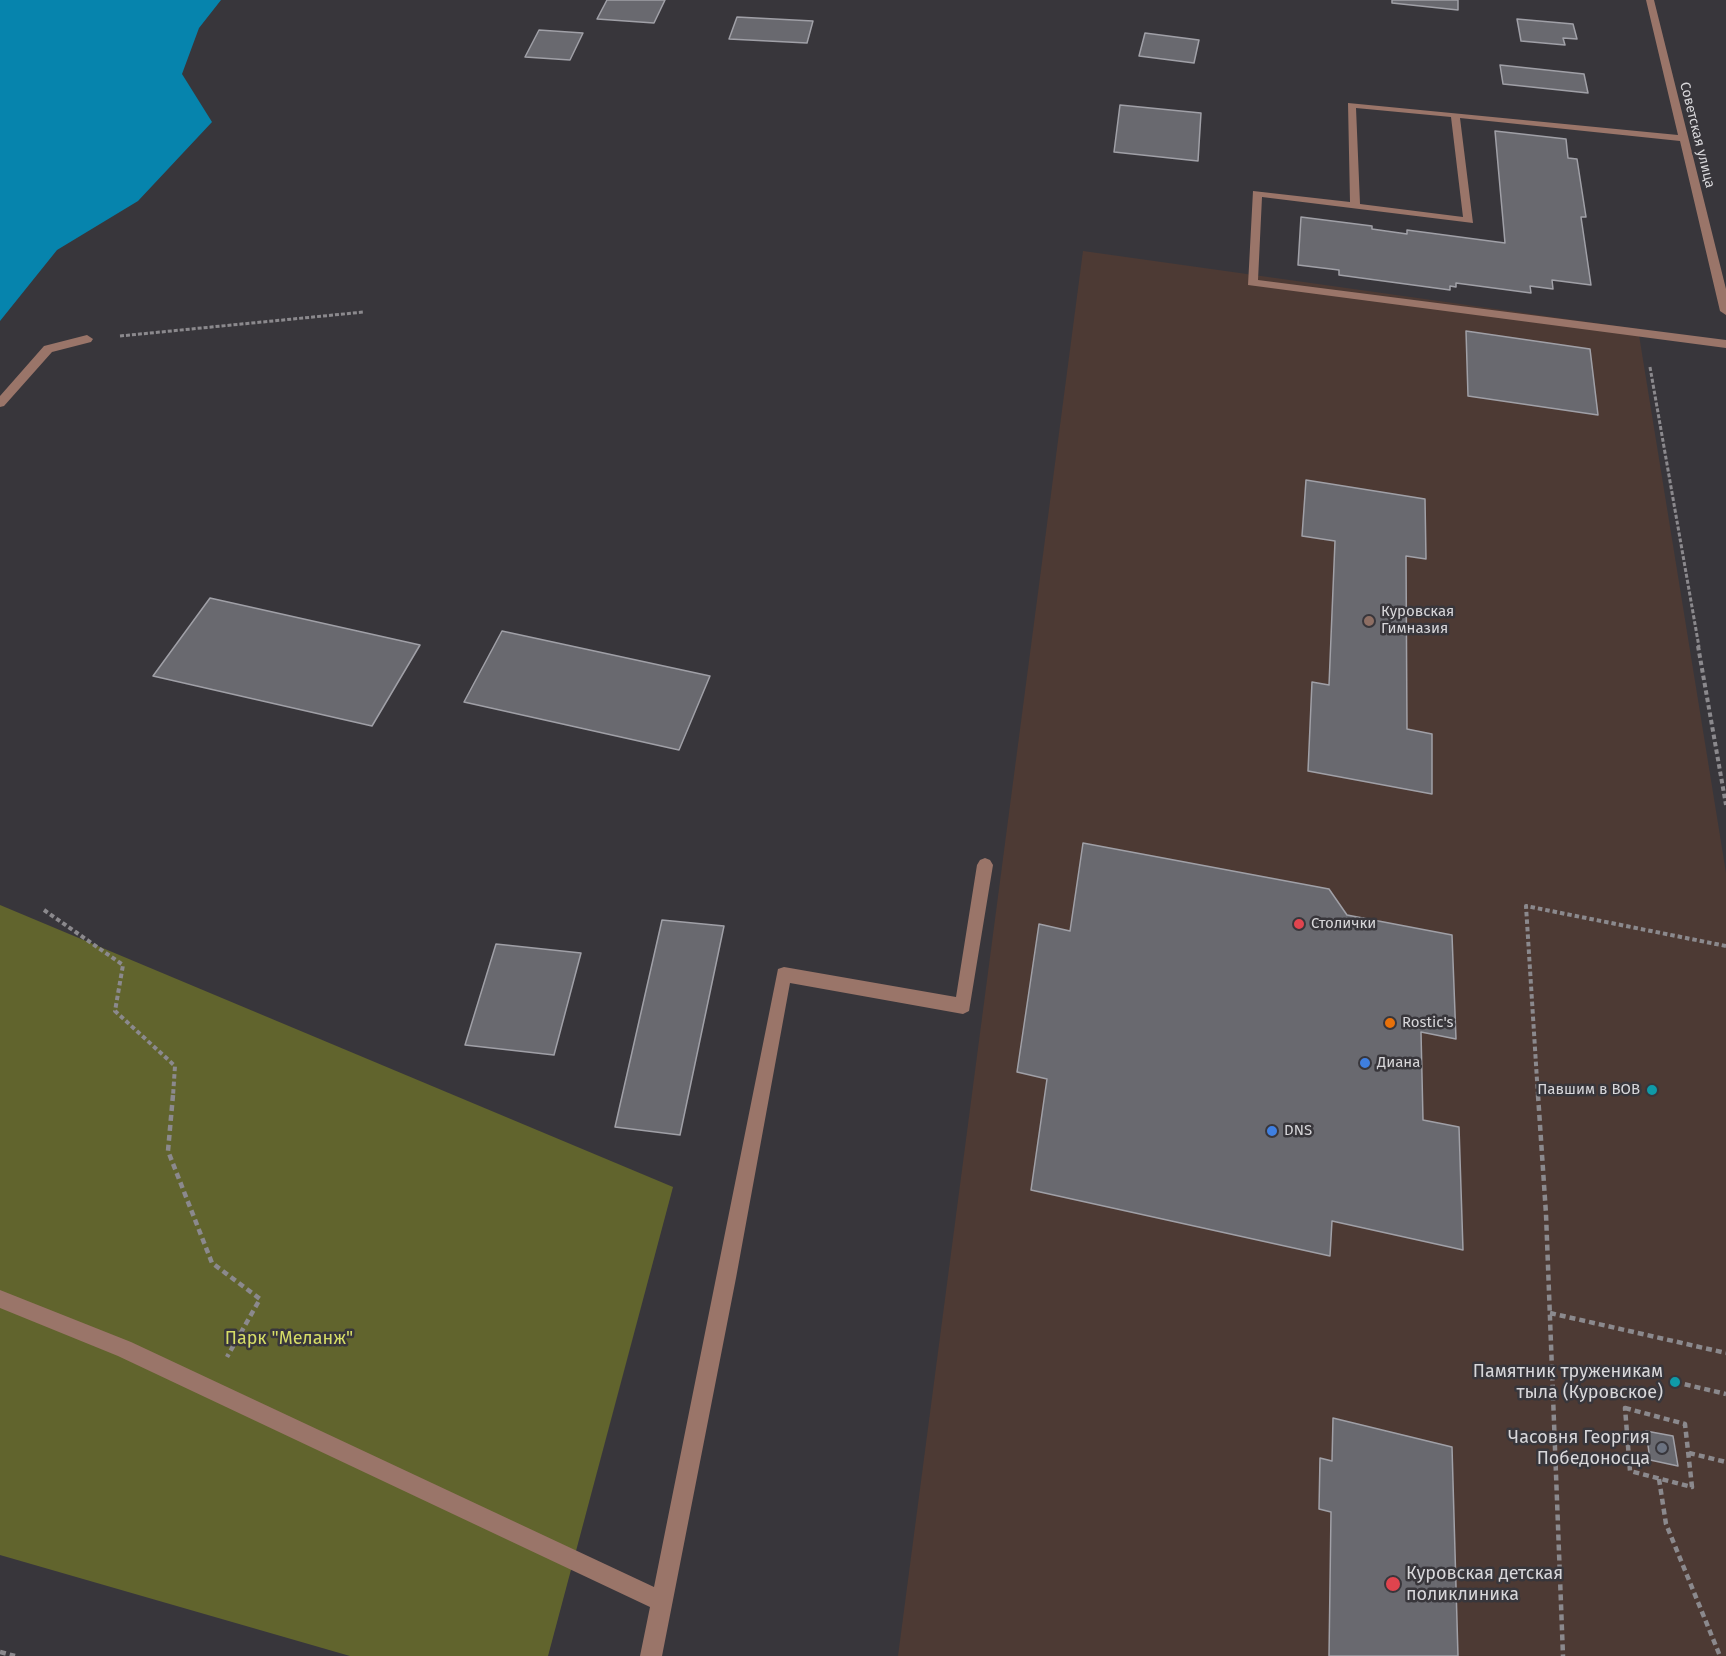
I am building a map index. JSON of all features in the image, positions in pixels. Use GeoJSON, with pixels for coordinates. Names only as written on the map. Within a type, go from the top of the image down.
{"type":"FeatureCollection","features":[{"type":"Feature","properties":{"kind":"street","name":"Советская улица"},"geometry":{"type":"LineString","coordinates":[[1650,0],[1726,311]]}},
{"type":"Feature","properties":{"kind":"street"},"geometry":{"type":"LineString","coordinates":[[1355,206],[1352,105],[1684,140]]}},
{"type":"Feature","properties":{"kind":"street"},"geometry":{"type":"LineString","coordinates":[[1455,115],[1469,221],[1257,194],[1252,283],[1726,344]]}},
{"type":"Feature","properties":{"kind":"street"},"geometry":{"type":"LineString","coordinates":[[0,403],[48,349],[87,339]]}},
{"type":"Feature","properties":{"kind":"street"},"geometry":{"type":"LineString","coordinates":[[651,1656],[784,974],[963,1006],[986,866]]}},
{"type":"Feature","properties":{"kind":"street"},"geometry":{"type":"LineString","coordinates":[[0,1299],[124,1349],[663,1602]]}},
{"type":"Feature","properties":{"kind":"path"},"geometry":{"type":"LineString","coordinates":[[87,339],[364,312]]}},
{"type":"Feature","properties":{"kind":"path"},"geometry":{"type":"LineString","coordinates":[[1645,334],[1726,805]]}},
{"type":"Feature","properties":{"kind":"path"},"geometry":{"type":"LineString","coordinates":[[1563,1656],[1550,1313],[1526,906],[1726,946]]}},
{"type":"Feature","properties":{"kind":"path"},"geometry":{"type":"LineString","coordinates":[[44,910],[123,964],[116,1011],[175,1066],[168,1151],[212,1263],[260,1299],[209,1388]]}},
{"type":"Feature","properties":{"kind":"path"},"geometry":{"type":"LineString","coordinates":[[1550,1313],[1726,1353]]}},
{"type":"Feature","properties":{"kind":"path"},"geometry":{"type":"LineString","coordinates":[[1675,1382],[1726,1394]]}},
{"type":"Feature","properties":{"kind":"path"},"geometry":{"type":"LineString","coordinates":[[1625,1408],[1685,1424],[1692,1487],[1659,1479],[1630,1472],[1625,1408]]}},
{"type":"Feature","properties":{"kind":"path"},"geometry":{"type":"LineString","coordinates":[[1689,1453],[1726,1462]]}},
{"type":"Feature","properties":{"kind":"path"},"geometry":{"type":"LineString","coordinates":[[1659,1479],[1666,1524],[1720,1656]]}},
{"type":"Feature","properties":{"kind":"path"},"geometry":{"type":"LineString","coordinates":[[0,1652],[15,1656]]}},
{"type":"Feature","properties":{"kind":"shaded area"},"geometry":{"type":"Polygon","coordinates":[[[1083,251],[1638,329],[1726,873],[1726,1656],[898,1656],[1083,251]]]}},
{"type":"Feature","properties":{"kind":"green space","name":"Парк \"Меланж\""},"geometry":{"type":"Polygon","coordinates":[[[0,905],[673,1187],[548,1656],[350,1656],[0,1555],[0,905]]]}},
{"type":"Feature","properties":{"kind":"water"},"geometry":{"type":"Polygon","coordinates":[[[0,0],[221,0],[199,28],[182,74],[212,122],[138,201],[57,250],[0,321],[0,0]]]}},
{"type":"Feature","properties":{"kind":"building"},"geometry":{"type":"Polygon","coordinates":[[[607,0],[665,0],[654,23],[597,19],[607,0]]]}},
{"type":"Feature","properties":{"kind":"building"},"geometry":{"type":"Polygon","coordinates":[[[1392,0],[1458,0],[1458,10],[1392,3],[1392,0]]]}},
{"type":"Feature","properties":{"kind":"building"},"geometry":{"type":"Polygon","coordinates":[[[737,17],[813,21],[807,43],[729,39],[737,17]]]}},
{"type":"Feature","properties":{"kind":"building"},"geometry":{"type":"Polygon","coordinates":[[[1517,19],[1573,24],[1577,39],[1563,38],[1565,45],[1521,41],[1517,19]]]}},
{"type":"Feature","properties":{"kind":"building"},"geometry":{"type":"Polygon","coordinates":[[[539,30],[583,33],[570,60],[525,57],[539,30]]]}},
{"type":"Feature","properties":{"kind":"building"},"geometry":{"type":"Polygon","coordinates":[[[1145,33],[1199,40],[1194,63],[1139,56],[1145,33]]]}},
{"type":"Feature","properties":{"kind":"building"},"geometry":{"type":"Polygon","coordinates":[[[1500,65],[1584,74],[1588,93],[1503,84],[1500,65]]]}},
{"type":"Feature","properties":{"kind":"building"},"geometry":{"type":"Polygon","coordinates":[[[1120,105],[1201,113],[1198,161],[1114,152],[1120,105]]]}},
{"type":"Feature","properties":{"kind":"building"},"geometry":{"type":"Polygon","coordinates":[[[1495,131],[1566,139],[1568,158],[1577,159],[1586,217],[1581,217],[1591,285],[1552,280],[1553,289],[1530,286],[1531,293],[1456,283],[1456,287],[1450,286],[1450,290],[1339,275],[1339,270],[1298,265],[1301,217],[1372,226],[1372,229],[1407,234],[1407,230],[1505,243],[1495,131]]]}},
{"type":"Feature","properties":{"kind":"building"},"geometry":{"type":"Polygon","coordinates":[[[1466,331],[1590,349],[1598,415],[1468,396],[1466,331]]]}},
{"type":"Feature","properties":{"kind":"building","name":"Куровская Гимназия"},"geometry":{"type":"Polygon","coordinates":[[[1306,480],[1425,499],[1426,559],[1406,556],[1407,729],[1432,734],[1432,794],[1308,771],[1312,682],[1329,685],[1335,541],[1302,536],[1306,480]]]}},
{"type":"Feature","properties":{"kind":"building"},"geometry":{"type":"Polygon","coordinates":[[[210,598],[420,645],[372,726],[153,676],[210,598]]]}},
{"type":"Feature","properties":{"kind":"building"},"geometry":{"type":"Polygon","coordinates":[[[502,631],[710,676],[679,750],[464,702],[502,631]]]}},
{"type":"Feature","properties":{"kind":"building"},"geometry":{"type":"Polygon","coordinates":[[[1083,843],[1329,889],[1347,915],[1452,935],[1456,1039],[1421,1032],[1423,1120],[1459,1127],[1463,1250],[1332,1221],[1330,1256],[1031,1190],[1047,1079],[1017,1072],[1039,924],[1070,931],[1083,843]]]}},
{"type":"Feature","properties":{"kind":"building"},"geometry":{"type":"Polygon","coordinates":[[[662,920],[724,926],[680,1135],[615,1127],[662,920]]]}},
{"type":"Feature","properties":{"kind":"building"},"geometry":{"type":"Polygon","coordinates":[[[496,944],[581,953],[554,1055],[465,1045],[496,944]]]}},
{"type":"Feature","properties":{"kind":"building","name":"Куровская детская поликлиника"},"geometry":{"type":"Polygon","coordinates":[[[1333,1418],[1452,1447],[1458,1656],[1329,1656],[1331,1512],[1319,1509],[1320,1458],[1332,1461],[1333,1418]]]}},
{"type":"Feature","properties":{"kind":"building","name":"Часовня Георгия Победоносца"},"geometry":{"type":"Polygon","coordinates":[[[1646,1431],[1673,1436],[1678,1466],[1650,1460],[1646,1431]]]}},
{"type":"Feature","properties":{"kind":"place","name":"Куровская Гимназия"},"geometry":{"type":"Point","coordinates":[1369,621]}},
{"type":"Feature","properties":{"kind":"place","name":"Столички"},"geometry":{"type":"Point","coordinates":[1299,924]}},
{"type":"Feature","properties":{"kind":"place","name":"Rostic's"},"geometry":{"type":"Point","coordinates":[1390,1023]}},
{"type":"Feature","properties":{"kind":"place","name":"Диана"},"geometry":{"type":"Point","coordinates":[1365,1063]}},
{"type":"Feature","properties":{"kind":"place","name":"Павшим в ВОВ"},"geometry":{"type":"Point","coordinates":[1652,1090]}},
{"type":"Feature","properties":{"kind":"place","name":"DNS"},"geometry":{"type":"Point","coordinates":[1272,1131]}},
{"type":"Feature","properties":{"kind":"place","name":"Памятник труженикам тыла (Куровское)"},"geometry":{"type":"Point","coordinates":[1675,1382]}},
{"type":"Feature","properties":{"kind":"place","name":"Часовня Георгия Победоносца"},"geometry":{"type":"Point","coordinates":[1662,1448]}},
{"type":"Feature","properties":{"kind":"place","name":"Куровская детская поликлиника"},"geometry":{"type":"Point","coordinates":[1393,1584]}}]}
